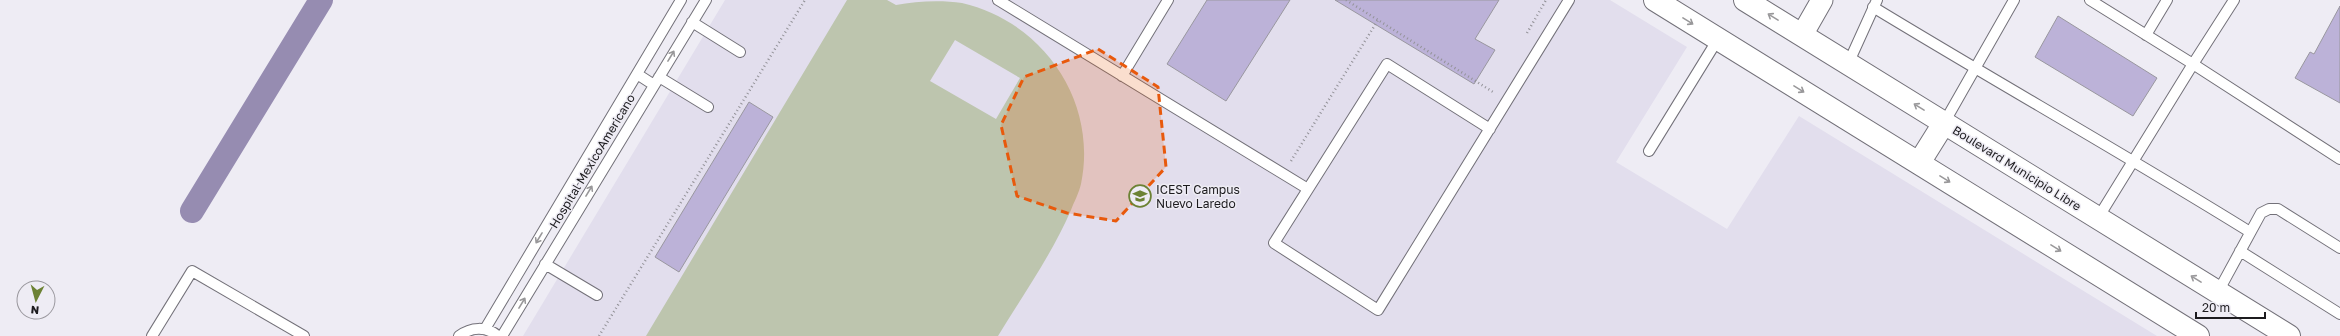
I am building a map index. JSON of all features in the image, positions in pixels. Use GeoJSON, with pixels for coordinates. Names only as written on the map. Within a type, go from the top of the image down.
{"type":"FeatureCollection","features":[{"type":"Feature","properties":{"kind":"main road","name":"Boulevard Municipio Libre"},"geometry":{"type":"LineString","coordinates":[[1745,0],[2289,336]]}},
{"type":"Feature","properties":{"kind":"main road"},"geometry":{"type":"LineString","coordinates":[[1664,2],[1718,39],[2198,336]]}},
{"type":"Feature","properties":{"kind":"main road"},"geometry":{"type":"LineString","coordinates":[[1919,163],[1944,123]]}},
{"type":"Feature","properties":{"kind":"street"},"geometry":{"type":"LineString","coordinates":[[1802,35],[1822,0]]}},
{"type":"Feature","properties":{"kind":"lane","name":"Hospital MexicoAmericano"},"geometry":{"type":"LineString","coordinates":[[485,329],[681,0]]}},
{"type":"Feature","properties":{"kind":"lane","name":"Hospital MexicoAmericano"},"geometry":{"type":"LineString","coordinates":[[502,336],[706,0]]}},
{"type":"Feature","properties":{"kind":"lane"},"geometry":{"type":"LineString","coordinates":[[998,0],[1308,189]]}},
{"type":"Feature","properties":{"kind":"lane"},"geometry":{"type":"LineString","coordinates":[[1122,76],[1168,0]]}},
{"type":"Feature","properties":{"kind":"lane"},"geometry":{"type":"LineString","coordinates":[[1490,129],[1386,64],[1274,243],[1378,310],[1490,129],[1569,0]]}},
{"type":"Feature","properties":{"kind":"lane"},"geometry":{"type":"LineString","coordinates":[[1944,123],[2014,0]]}},
{"type":"Feature","properties":{"kind":"lane"},"geometry":{"type":"LineString","coordinates":[[2090,0],[2193,64],[2340,159]]}},
{"type":"Feature","properties":{"kind":"lane"},"geometry":{"type":"LineString","coordinates":[[2146,35],[2167,0]]}},
{"type":"Feature","properties":{"kind":"lane"},"geometry":{"type":"LineString","coordinates":[[2098,218],[2234,0]]}},
{"type":"Feature","properties":{"kind":"lane"},"geometry":{"type":"LineString","coordinates":[[1848,64],[1875,4],[1975,69],[2133,160],[2250,232]]}},
{"type":"Feature","properties":{"kind":"lane"},"geometry":{"type":"LineString","coordinates":[[692,22],[740,52]]}},
{"type":"Feature","properties":{"kind":"lane"},"geometry":{"type":"LineString","coordinates":[[1650,151],[1718,39]]}},
{"type":"Feature","properties":{"kind":"lane"},"geometry":{"type":"LineString","coordinates":[[637,74],[656,81],[708,107]]}},
{"type":"Feature","properties":{"kind":"lane"},"geometry":{"type":"LineString","coordinates":[[2218,292],[2250,232],[2262,213],[2269,209],[2278,209],[2340,248]]}},
{"type":"Feature","properties":{"kind":"lane"},"geometry":{"type":"LineString","coordinates":[[551,218],[567,228]]}},
{"type":"Feature","properties":{"kind":"lane"},"geometry":{"type":"LineString","coordinates":[[2240,251],[2340,314]]}},
{"type":"Feature","properties":{"kind":"lane"},"geometry":{"type":"LineString","coordinates":[[545,264],[597,295]]}},
{"type":"Feature","properties":{"kind":"lane"},"geometry":{"type":"LineString","coordinates":[[152,336],[192,271],[304,336]]}},
{"type":"Feature","properties":{"kind":"lane"},"geometry":{"type":"LineString","coordinates":[[459,336],[468,330],[485,329],[498,336]]}},
{"type":"Feature","properties":{"kind":"path"},"geometry":{"type":"LineString","coordinates":[[599,336],[806,0]]}},
{"type":"Feature","properties":{"kind":"path"},"geometry":{"type":"LineString","coordinates":[[1346,0],[1493,92],[1497,85]]}},
{"type":"Feature","properties":{"kind":"path"},"geometry":{"type":"LineString","coordinates":[[1523,39],[1546,0]]}},
{"type":"Feature","properties":{"kind":"path"},"geometry":{"type":"LineString","coordinates":[[1284,159],[1290,163],[1378,20]]}},
{"type":"Feature","properties":{"kind":"highlighted area"},"geometry":{"type":"Polygon","coordinates":[[[1098,49],[1158,87],[1166,167],[1116,221],[1067,213],[1017,196],[1001,125],[1024,77],[1098,49]]]}},
{"type":"Feature","properties":{"kind":"shaded area","name":"ICEST Campus Nuevo Laredo"},"geometry":{"type":"Polygon","coordinates":[[[725,0],[1610,0],[1687,47],[1616,162],[1727,229],[1799,116],[2157,336],[523,336],[725,0]]]}},
{"type":"Feature","properties":{"kind":"green space"},"geometry":{"type":"Polygon","coordinates":[[[847,0],[887,0],[896,5],[929,1],[962,3],[991,13],[1018,28],[1040,47],[1059,70],[1072,96],[1081,124],[1084,153],[1081,184],[1071,210],[1055,242],[1037,274],[998,336],[646,336],[847,0]],[[955,40],[930,81],[996,119],[1020,78],[955,40]]]}},
{"type":"Feature","properties":{"kind":"building"},"geometry":{"type":"Polygon","coordinates":[[[1207,0],[1290,0],[1226,101],[1167,64],[1207,0]]]}},
{"type":"Feature","properties":{"kind":"building"},"geometry":{"type":"Polygon","coordinates":[[[1335,0],[1499,0],[1475,39],[1495,50],[1474,84],[1335,0]]]}},
{"type":"Feature","properties":{"kind":"building"},"geometry":{"type":"Polygon","coordinates":[[[2340,6],[2340,103],[2295,78],[2310,52],[2314,54],[2340,6]]]}},
{"type":"Feature","properties":{"kind":"building"},"geometry":{"type":"Polygon","coordinates":[[[2058,16],[2157,78],[2133,116],[2035,57],[2058,16]]]}},
{"type":"Feature","properties":{"kind":"building"},"geometry":{"type":"Polygon","coordinates":[[[749,102],[773,117],[679,272],[655,257],[749,102]]]}},
{"type":"Feature","properties":{"kind":"waterway"},"geometry":{"type":"LineString","coordinates":[[192,211],[321,0]]}},
{"type":"Feature","properties":{"kind":"place","name":"ICEST Campus Nuevo Laredo"},"geometry":{"type":"Point","coordinates":[1140,196]}}]}
